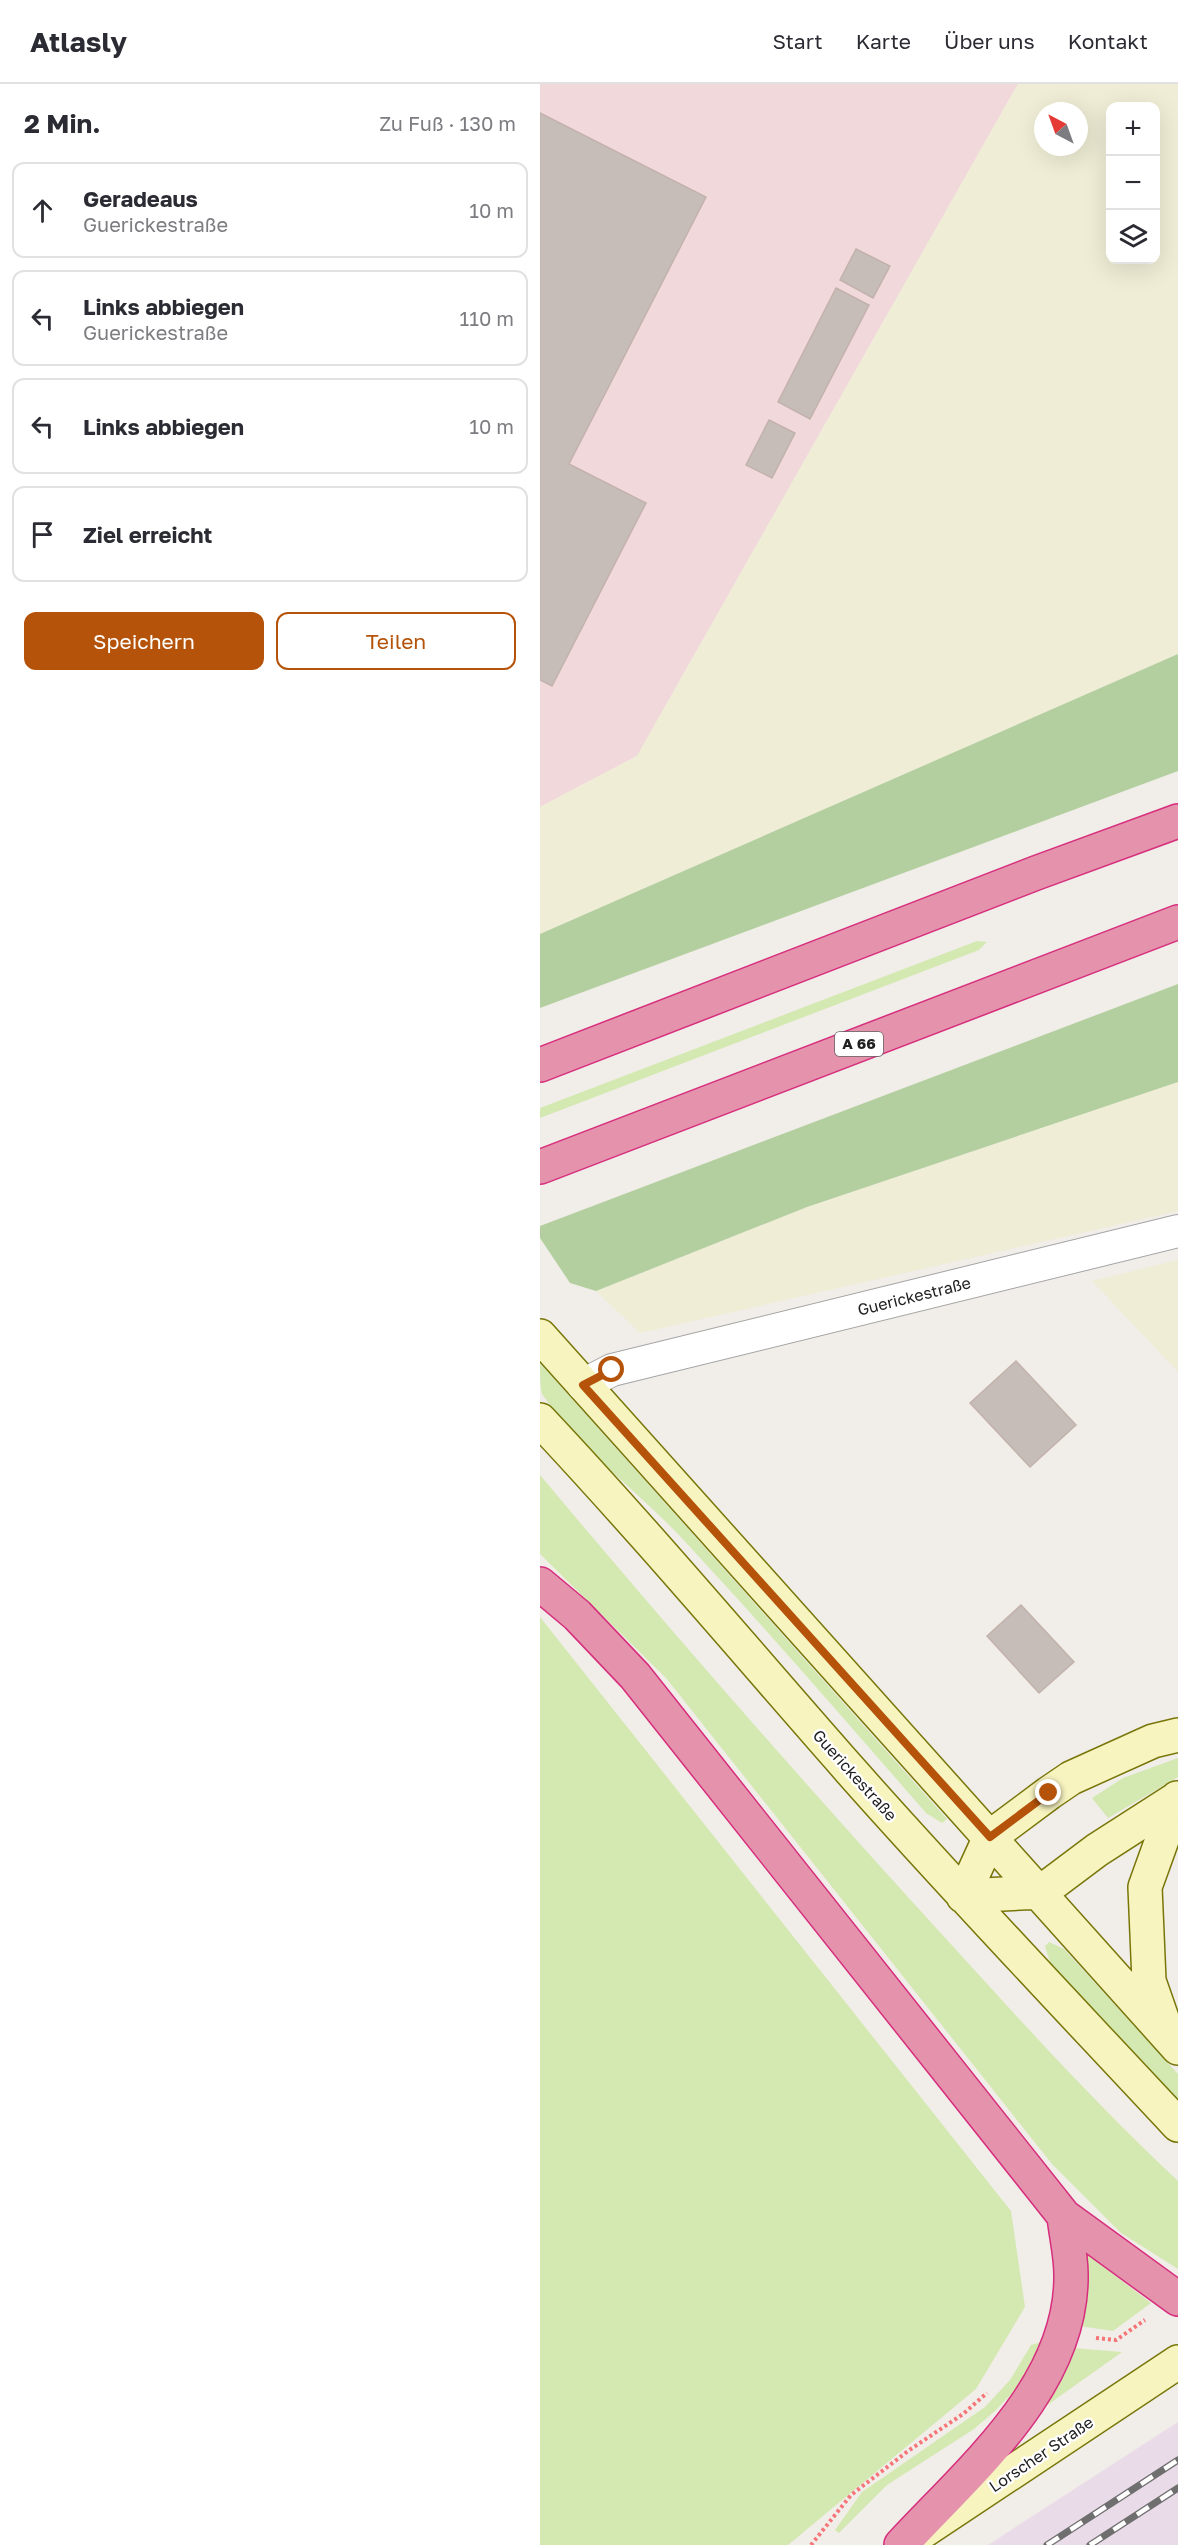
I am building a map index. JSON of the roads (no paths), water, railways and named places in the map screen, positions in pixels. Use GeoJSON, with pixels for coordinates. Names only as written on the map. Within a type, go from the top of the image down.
{"type":"FeatureCollection","features":[{"type":"Feature","properties":{"kind":"highway"},"geometry":{"type":"LineString","coordinates":[[540,1065],[1178,821]]}},
{"type":"Feature","properties":{"kind":"highway","name":"A 66"},"geometry":{"type":"LineString","coordinates":[[540,1167],[1178,922]]}},
{"type":"Feature","properties":{"kind":"highway"},"geometry":{"type":"LineString","coordinates":[[540,1584],[577,1615],[635,1676],[1064,2216],[1165,2307]]}},
{"type":"Feature","properties":{"kind":"highway"},"geometry":{"type":"LineString","coordinates":[[902,2545],[1013,2423],[1041,2385],[1063,2333],[1071,2275],[1064,2216]]}},
{"type":"Feature","properties":{"kind":"main road"},"geometry":{"type":"LineString","coordinates":[[540,1336],[1041,1892],[1174,2044]]}},
{"type":"Feature","properties":{"kind":"main road","name":"Guerickestraße"},"geometry":{"type":"LineString","coordinates":[[540,1420],[623,1508],[851,1771],[963,1896],[1178,2125]]}},
{"type":"Feature","properties":{"kind":"main road"},"geometry":{"type":"LineString","coordinates":[[1178,1735],[1153,1741],[1071,1778],[990,1837],[963,1896],[1041,1892],[1097,1851],[1178,1798]]}},
{"type":"Feature","properties":{"kind":"main road"},"geometry":{"type":"LineString","coordinates":[[1174,2044],[1149,1981],[1145,1887],[1178,1798]]}},
{"type":"Feature","properties":{"kind":"main road","name":"Lorscher Straße"},"geometry":{"type":"LineString","coordinates":[[902,2545],[1178,2362]]}},
{"type":"Feature","properties":{"kind":"street","name":"Guerickestraße"},"geometry":{"type":"LineString","coordinates":[[583,1385],[612,1370],[1178,1231]]}},
{"type":"Feature","properties":{"kind":"railway"},"geometry":{"type":"LineString","coordinates":[[1047,2545],[1178,2460]]}},
{"type":"Feature","properties":{"kind":"railway"},"geometry":{"type":"LineString","coordinates":[[1090,2545],[1178,2488]]}}]}
